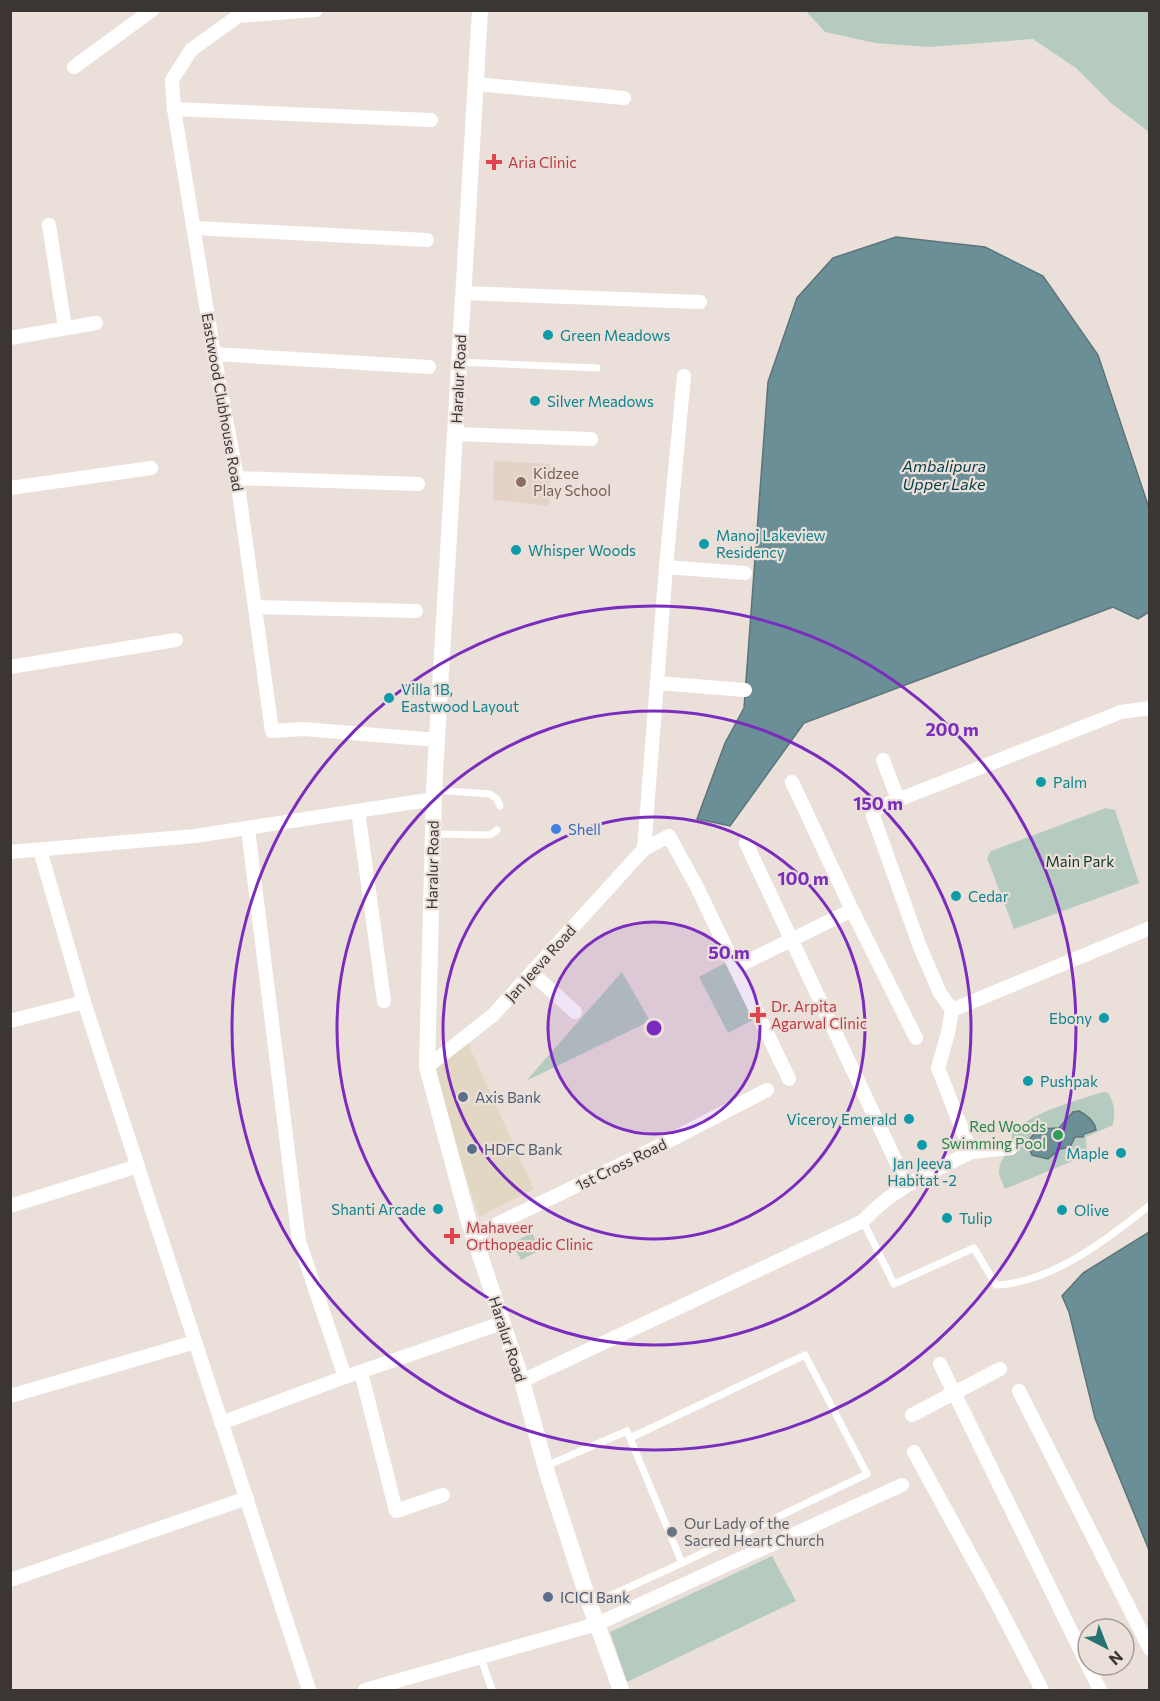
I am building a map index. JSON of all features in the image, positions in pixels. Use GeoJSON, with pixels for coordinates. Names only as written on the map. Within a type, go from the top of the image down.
{"type":"FeatureCollection","features":[{"type":"Feature","properties":{"kind":"street"},"geometry":{"type":"LineString","coordinates":[[74,67],[152,10]]}},
{"type":"Feature","properties":{"kind":"street","name":"Eastwood Clubhouse Road"},"geometry":{"type":"LineString","coordinates":[[316,10],[238,16],[191,50],[172,81],[174,109],[214,354],[237,478],[272,731],[303,729],[437,740]]}},
{"type":"Feature","properties":{"kind":"street","name":"Haralur Road"},"geometry":{"type":"LineString","coordinates":[[480,10],[434,794],[427,1067],[474,1235],[522,1381],[590,1605],[621,1690]]}},
{"type":"Feature","properties":{"kind":"street"},"geometry":{"type":"LineString","coordinates":[[476,84],[624,98]]}},
{"type":"Feature","properties":{"kind":"street"},"geometry":{"type":"LineString","coordinates":[[174,109],[431,120]]}},
{"type":"Feature","properties":{"kind":"street"},"geometry":{"type":"LineString","coordinates":[[49,225],[65,328]]}},
{"type":"Feature","properties":{"kind":"street"},"geometry":{"type":"LineString","coordinates":[[195,228],[428,240]]}},
{"type":"Feature","properties":{"kind":"street"},"geometry":{"type":"LineString","coordinates":[[463,293],[700,302]]}},
{"type":"Feature","properties":{"kind":"street"},"geometry":{"type":"LineString","coordinates":[[10,338],[96,323]]}},
{"type":"Feature","properties":{"kind":"street"},"geometry":{"type":"LineString","coordinates":[[214,354],[429,367]]}},
{"type":"Feature","properties":{"kind":"street"},"geometry":{"type":"LineString","coordinates":[[644,849],[666,567],[684,376]]}},
{"type":"Feature","properties":{"kind":"street"},"geometry":{"type":"LineString","coordinates":[[454,434],[591,439]]}},
{"type":"Feature","properties":{"kind":"street"},"geometry":{"type":"LineString","coordinates":[[10,488],[151,468]]}},
{"type":"Feature","properties":{"kind":"street"},"geometry":{"type":"LineString","coordinates":[[237,478],[418,484]]}},
{"type":"Feature","properties":{"kind":"street"},"geometry":{"type":"LineString","coordinates":[[666,567],[745,573]]}},
{"type":"Feature","properties":{"kind":"street"},"geometry":{"type":"LineString","coordinates":[[255,607],[416,611]]}},
{"type":"Feature","properties":{"kind":"street"},"geometry":{"type":"LineString","coordinates":[[10,667],[176,640]]}},
{"type":"Feature","properties":{"kind":"street"},"geometry":{"type":"LineString","coordinates":[[657,683],[745,690]]}},
{"type":"Feature","properties":{"kind":"street"},"geometry":{"type":"LineString","coordinates":[[971,1152],[938,1068],[952,1010],[940,993],[920,947],[873,816],[874,809],[1121,712],[1149,708]]}},
{"type":"Feature","properties":{"kind":"street"},"geometry":{"type":"LineString","coordinates":[[883,760],[898,799]]}},
{"type":"Feature","properties":{"kind":"street"},"geometry":{"type":"LineString","coordinates":[[792,782],[916,1038]]}},
{"type":"Feature","properties":{"kind":"street"},"geometry":{"type":"LineString","coordinates":[[10,852],[195,836],[248,829],[358,811],[434,794]]}},
{"type":"Feature","properties":{"kind":"street"},"geometry":{"type":"LineString","coordinates":[[358,811],[384,1001]]}},
{"type":"Feature","properties":{"kind":"street"},"geometry":{"type":"LineString","coordinates":[[248,829],[299,1241],[345,1377]]}},
{"type":"Feature","properties":{"kind":"street"},"geometry":{"type":"LineString","coordinates":[[644,849],[669,836],[736,967],[789,1078]]}},
{"type":"Feature","properties":{"kind":"street"},"geometry":{"type":"LineString","coordinates":[[746,843],[907,1185]]}},
{"type":"Feature","properties":{"kind":"street","name":"Jan Jeeva Road"},"geometry":{"type":"LineString","coordinates":[[427,1067],[493,1015],[644,849]]}},
{"type":"Feature","properties":{"kind":"street"},"geometry":{"type":"LineString","coordinates":[[40,850],[84,1002],[309,1690]]}},
{"type":"Feature","properties":{"kind":"street"},"geometry":{"type":"LineString","coordinates":[[736,967],[852,910]]}},
{"type":"Feature","properties":{"kind":"street"},"geometry":{"type":"LineString","coordinates":[[952,1010],[1149,928]]}},
{"type":"Feature","properties":{"kind":"street"},"geometry":{"type":"LineString","coordinates":[[532,973],[575,1012]]}},
{"type":"Feature","properties":{"kind":"street"},"geometry":{"type":"LineString","coordinates":[[10,1021],[84,1002]]}},
{"type":"Feature","properties":{"kind":"street","name":"1st Cross Road"},"geometry":{"type":"LineString","coordinates":[[474,1235],[657,1147],[767,1090]]}},
{"type":"Feature","properties":{"kind":"street"},"geometry":{"type":"LineString","coordinates":[[522,1381],[863,1221],[881,1202],[907,1185],[971,1152],[1011,1148]]}},
{"type":"Feature","properties":{"kind":"street"},"geometry":{"type":"LineString","coordinates":[[10,1206],[138,1166]]}},
{"type":"Feature","properties":{"kind":"street"},"geometry":{"type":"LineString","coordinates":[[221,1423],[502,1323]]}},
{"type":"Feature","properties":{"kind":"street"},"geometry":{"type":"LineString","coordinates":[[10,1396],[195,1342]]}},
{"type":"Feature","properties":{"kind":"street"},"geometry":{"type":"LineString","coordinates":[[940,1364],[1100,1690]]}},
{"type":"Feature","properties":{"kind":"street"},"geometry":{"type":"LineString","coordinates":[[912,1416],[1000,1369]]}},
{"type":"Feature","properties":{"kind":"street"},"geometry":{"type":"LineString","coordinates":[[361,1372],[396,1511],[443,1495]]}},
{"type":"Feature","properties":{"kind":"street"},"geometry":{"type":"LineString","coordinates":[[1019,1391],[1149,1648]]}},
{"type":"Feature","properties":{"kind":"street"},"geometry":{"type":"LineString","coordinates":[[914,1452],[1042,1690]]}},
{"type":"Feature","properties":{"kind":"street"},"geometry":{"type":"LineString","coordinates":[[364,1690],[597,1624],[902,1485]]}},
{"type":"Feature","properties":{"kind":"street"},"geometry":{"type":"LineString","coordinates":[[10,1580],[247,1498]]}},
{"type":"Feature","properties":{"kind":"lane"},"geometry":{"type":"LineString","coordinates":[[459,362],[597,368]]}},
{"type":"Feature","properties":{"kind":"lane"},"geometry":{"type":"LineString","coordinates":[[434,794],[490,794],[497,799],[500,806]]}},
{"type":"Feature","properties":{"kind":"lane"},"geometry":{"type":"LineString","coordinates":[[433,834],[488,835],[497,830]]}},
{"type":"Feature","properties":{"kind":"lane"},"geometry":{"type":"LineString","coordinates":[[863,1221],[894,1284],[974,1248],[996,1285],[1015,1284],[1067,1263],[1113,1235],[1149,1205]]}},
{"type":"Feature","properties":{"kind":"lane"},"geometry":{"type":"LineString","coordinates":[[590,1605],[867,1474],[805,1355],[630,1438]]}},
{"type":"Feature","properties":{"kind":"lane"},"geometry":{"type":"LineString","coordinates":[[546,1466],[627,1431],[682,1563]]}},
{"type":"Feature","properties":{"kind":"lane"},"geometry":{"type":"LineString","coordinates":[[481,1658],[492,1690]]}},
{"type":"Feature","properties":{"kind":"shaded area","name":"Kidzee Play School"},"geometry":{"type":"Polygon","coordinates":[[[494,461],[550,464],[549,506],[493,500],[494,461]]]}},
{"type":"Feature","properties":{"kind":"shaded area"},"geometry":{"type":"Polygon","coordinates":[[[467,1041],[534,1189],[479,1217],[430,1068],[467,1041]]]}},
{"type":"Feature","properties":{"kind":"green space"},"geometry":{"type":"Polygon","coordinates":[[[806,11],[1149,11],[1149,132],[1111,103],[1076,68],[1033,39],[929,47],[875,43],[825,32],[806,11]]]}},
{"type":"Feature","properties":{"kind":"green space","name":"Main Park"},"geometry":{"type":"Polygon","coordinates":[[[1106,808],[1115,810],[1139,883],[1014,929],[987,858],[991,851],[1106,808]]]}},
{"type":"Feature","properties":{"kind":"green space"},"geometry":{"type":"Polygon","coordinates":[[[725,963],[753,1020],[728,1033],[699,977],[725,963]]]}},
{"type":"Feature","properties":{"kind":"green space"},"geometry":{"type":"Polygon","coordinates":[[[622,972],[650,1021],[526,1081],[622,972]]]}},
{"type":"Feature","properties":{"kind":"green space"},"geometry":{"type":"Polygon","coordinates":[[[1103,1092],[1108,1093],[1113,1105],[1113,1125],[1086,1137],[1087,1155],[1005,1189],[999,1170],[1012,1132],[1043,1113],[1103,1092]]]}},
{"type":"Feature","properties":{"kind":"green space"},"geometry":{"type":"Polygon","coordinates":[[[532,1233],[540,1250],[521,1260],[512,1243],[532,1233]]]}},
{"type":"Feature","properties":{"kind":"green space"},"geometry":{"type":"Polygon","coordinates":[[[772,1556],[796,1601],[627,1682],[610,1632],[772,1556]]]}},
{"type":"Feature","properties":{"kind":"water","name":"Ambalipura Upper Lake"},"geometry":{"type":"Polygon","coordinates":[[[896,237],[985,247],[1043,276],[1098,355],[1149,508],[1149,612],[1138,619],[1113,607],[804,723],[730,826],[697,819],[725,743],[744,708],[768,382],[797,298],[833,258],[896,237]]]}},
{"type":"Feature","properties":{"kind":"water","name":"Red Woods Swimming Pool"},"geometry":{"type":"Polygon","coordinates":[[[1079,1111],[1090,1119],[1096,1130],[1084,1134],[1083,1137],[1075,1137],[1070,1147],[1060,1149],[1048,1159],[1032,1155],[1029,1140],[1032,1136],[1042,1130],[1059,1128],[1073,1112],[1079,1111]]]}},
{"type":"Feature","properties":{"kind":"water"},"geometry":{"type":"Polygon","coordinates":[[[1149,1232],[1149,1550],[1095,1418],[1069,1312],[1062,1296],[1083,1273],[1149,1232]]]}},
{"type":"Feature","properties":{"kind":"place","name":"Aria Clinic"},"geometry":{"type":"Point","coordinates":[494,162]}},
{"type":"Feature","properties":{"kind":"place","name":"Green Meadows"},"geometry":{"type":"Point","coordinates":[548,335]}},
{"type":"Feature","properties":{"kind":"place","name":"Silver Meadows"},"geometry":{"type":"Point","coordinates":[535,401]}},
{"type":"Feature","properties":{"kind":"place","name":"Kidzee Play School"},"geometry":{"type":"Point","coordinates":[521,482]}},
{"type":"Feature","properties":{"kind":"place","name":"Manoj Lakeview Residency"},"geometry":{"type":"Point","coordinates":[704,544]}},
{"type":"Feature","properties":{"kind":"place","name":"Whisper Woods"},"geometry":{"type":"Point","coordinates":[516,550]}},
{"type":"Feature","properties":{"kind":"place","name":"Villa 1B, Eastwood Layout"},"geometry":{"type":"Point","coordinates":[389,698]}},
{"type":"Feature","properties":{"kind":"place","name":"Palm"},"geometry":{"type":"Point","coordinates":[1041,782]}},
{"type":"Feature","properties":{"kind":"place","name":"Shell"},"geometry":{"type":"Point","coordinates":[556,829]}},
{"type":"Feature","properties":{"kind":"place","name":"Cedar"},"geometry":{"type":"Point","coordinates":[956,896]}},
{"type":"Feature","properties":{"kind":"place","name":"Dr. Arpita Agarwal Clinic"},"geometry":{"type":"Point","coordinates":[758,1015]}},
{"type":"Feature","properties":{"kind":"place","name":"Ebony"},"geometry":{"type":"Point","coordinates":[1104,1018]}},
{"type":"Feature","properties":{"kind":"place","name":"Pushpak"},"geometry":{"type":"Point","coordinates":[1028,1081]}},
{"type":"Feature","properties":{"kind":"place","name":"Axis Bank"},"geometry":{"type":"Point","coordinates":[463,1097]}},
{"type":"Feature","properties":{"kind":"place","name":"Viceroy Emerald"},"geometry":{"type":"Point","coordinates":[909,1119]}},
{"type":"Feature","properties":{"kind":"place","name":"Red Woods Swimming Pool"},"geometry":{"type":"Point","coordinates":[1058,1135]}},
{"type":"Feature","properties":{"kind":"place","name":"Jan Jeeva Habitat -2"},"geometry":{"type":"Point","coordinates":[922,1145]}},
{"type":"Feature","properties":{"kind":"place","name":"HDFC Bank"},"geometry":{"type":"Point","coordinates":[472,1149]}},
{"type":"Feature","properties":{"kind":"place","name":"Maple"},"geometry":{"type":"Point","coordinates":[1121,1153]}},
{"type":"Feature","properties":{"kind":"place","name":"Shanti Arcade"},"geometry":{"type":"Point","coordinates":[438,1209]}},
{"type":"Feature","properties":{"kind":"place","name":"Olive"},"geometry":{"type":"Point","coordinates":[1062,1210]}},
{"type":"Feature","properties":{"kind":"place","name":"Tulip"},"geometry":{"type":"Point","coordinates":[947,1218]}},
{"type":"Feature","properties":{"kind":"place","name":"Mahaveer Orthopeadic Clinic"},"geometry":{"type":"Point","coordinates":[452,1236]}},
{"type":"Feature","properties":{"kind":"place","name":"Our Lady of the Sacred Heart Church"},"geometry":{"type":"Point","coordinates":[672,1532]}},
{"type":"Feature","properties":{"kind":"place","name":"ICICI Bank"},"geometry":{"type":"Point","coordinates":[548,1597]}}]}
